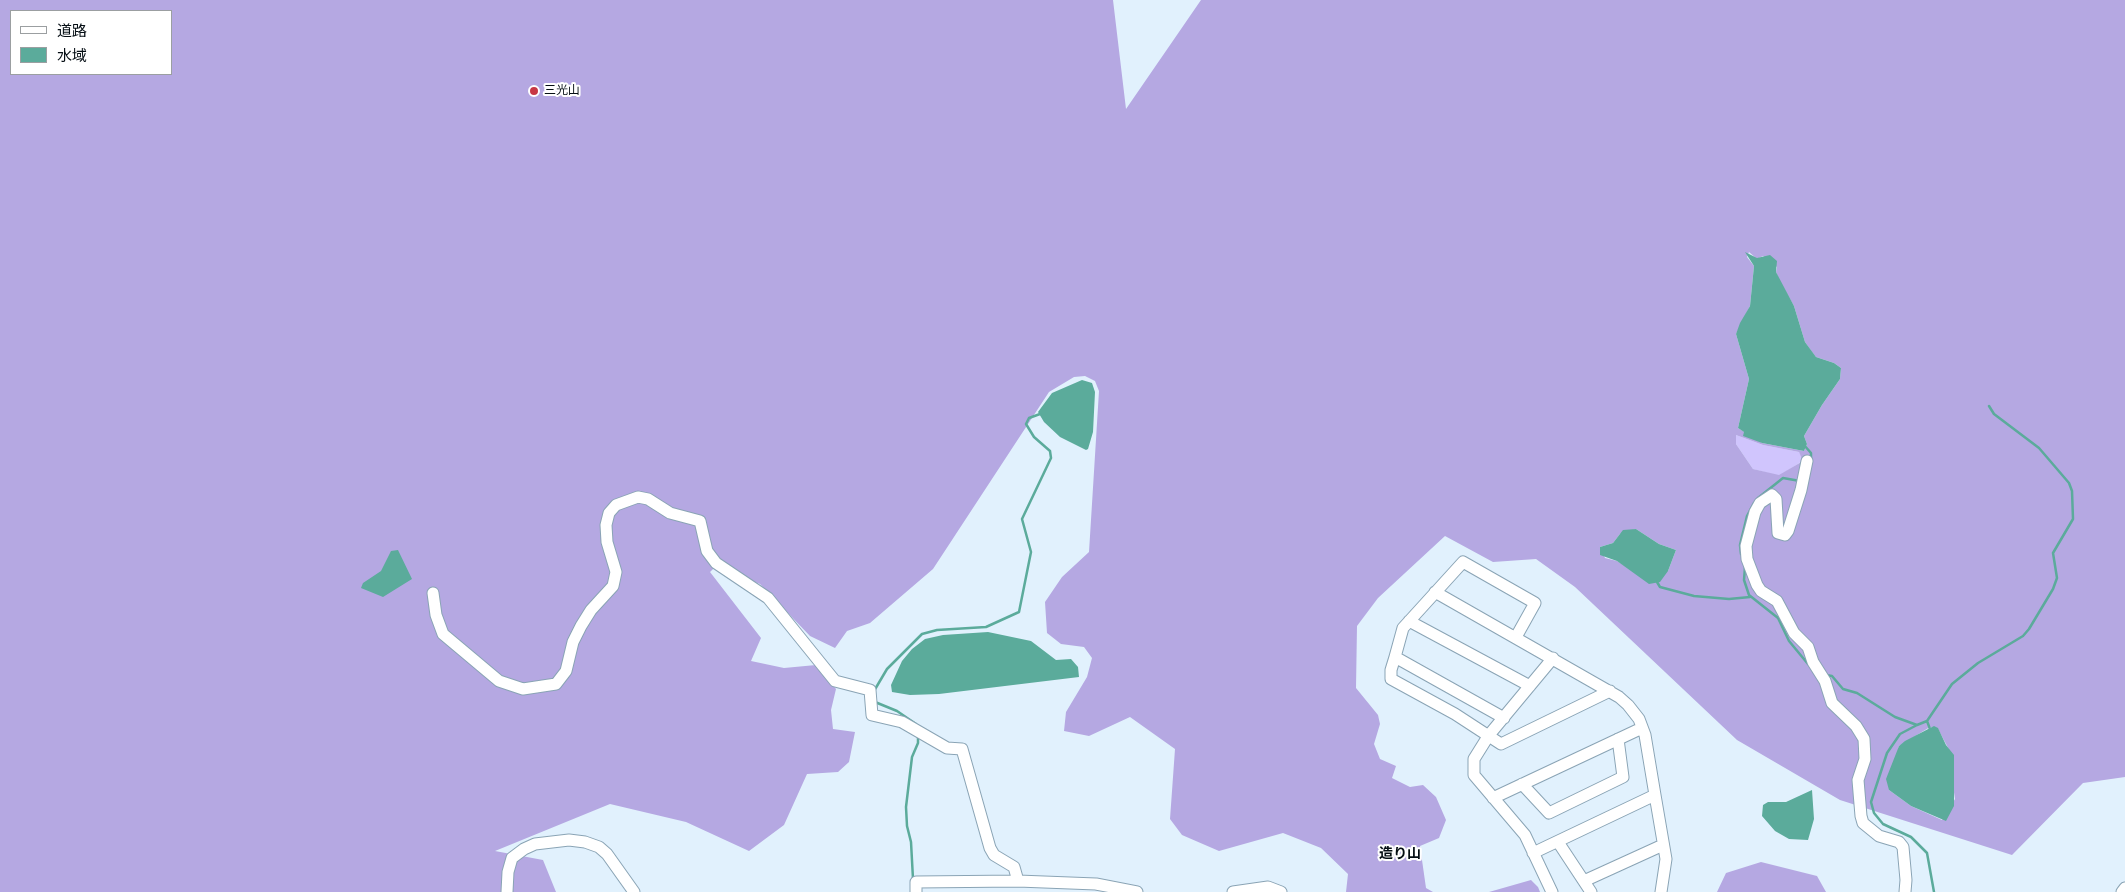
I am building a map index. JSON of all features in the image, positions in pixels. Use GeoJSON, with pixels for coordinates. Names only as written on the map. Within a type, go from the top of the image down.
{"type":"FeatureCollection","features":[{"type":"Feature","properties":{"kind":"street"},"geometry":{"type":"LineString","coordinates":[[1806,461],[1791,524],[1785,535],[1781,536],[1777,529],[1775,496],[1772,495],[1760,503],[1752,518],[1746,546],[1747,559],[1757,585],[1780,605],[1794,633],[1808,647],[1832,703],[1856,726],[1864,738],[1865,759],[1858,780],[1861,816],[1863,823],[1879,836],[1899,842],[1903,847],[1906,880],[1905,892]]}},
{"type":"Feature","properties":{"kind":"street"},"geometry":{"type":"LineString","coordinates":[[433,593],[436,615],[443,634],[499,681],[523,690],[556,684],[566,671],[573,642],[581,626],[591,610],[613,586],[616,578],[607,542],[606,525],[609,513],[616,505],[638,498],[648,499],[670,513],[700,521],[707,551],[716,563],[768,598],[835,681],[870,690],[872,715],[902,722],[946,748],[962,749],[970,771],[974,798],[987,833],[990,848],[994,855],[1014,867],[1018,881]]}},
{"type":"Feature","properties":{"kind":"street"},"geometry":{"type":"LineString","coordinates":[[1516,637],[1534,602],[1463,562],[1403,628],[1391,670],[1391,679],[1501,744],[1610,691]]}},
{"type":"Feature","properties":{"kind":"street"},"geometry":{"type":"LineString","coordinates":[[1435,592],[1610,691],[1628,705],[1642,728],[1655,795],[1666,859],[1661,892]]}},
{"type":"Feature","properties":{"kind":"street"},"geometry":{"type":"LineString","coordinates":[[1409,621],[1530,686]]}},
{"type":"Feature","properties":{"kind":"street"},"geometry":{"type":"LineString","coordinates":[[1395,657],[1504,718]]}},
{"type":"Feature","properties":{"kind":"street"},"geometry":{"type":"LineString","coordinates":[[1552,892],[1524,835],[1474,776],[1474,758],[1489,736],[1553,658]]}},
{"type":"Feature","properties":{"kind":"street"},"geometry":{"type":"LineString","coordinates":[[1493,798],[1642,728]]}},
{"type":"Feature","properties":{"kind":"street"},"geometry":{"type":"LineString","coordinates":[[1522,784],[1549,813],[1623,777],[1618,739]]}},
{"type":"Feature","properties":{"kind":"street"},"geometry":{"type":"LineString","coordinates":[[1533,853],[1655,795]]}},
{"type":"Feature","properties":{"kind":"street"},"geometry":{"type":"LineString","coordinates":[[507,892],[508,872],[512,858],[535,844],[569,840],[585,842],[603,850],[634,892]]}},
{"type":"Feature","properties":{"kind":"street"},"geometry":{"type":"LineString","coordinates":[[1558,842],[1591,892]]}},
{"type":"Feature","properties":{"kind":"street"},"geometry":{"type":"LineString","coordinates":[[1584,882],[1663,845]]}},
{"type":"Feature","properties":{"kind":"street"},"geometry":{"type":"LineString","coordinates":[[916,892],[916,882],[1018,881],[1138,892]]}},
{"type":"Feature","properties":{"kind":"street"},"geometry":{"type":"LineString","coordinates":[[1233,892],[1268,887],[1281,892]]}},
{"type":"Feature","properties":{"kind":"street"},"geometry":{"type":"LineString","coordinates":[[2122,892],[2125,888]]}},
{"type":"Feature","properties":{"kind":"shaded area"},"geometry":{"type":"Polygon","coordinates":[[[0,0],[1113,0],[1126,109],[1201,0],[2125,0],[2125,777],[2083,783],[2012,855],[1840,800],[1737,740],[1575,587],[1536,559],[1493,562],[1445,536],[1378,598],[1357,626],[1356,688],[1378,715],[1380,724],[1374,744],[1380,759],[1396,766],[1392,778],[1410,787],[1423,785],[1436,797],[1446,820],[1439,838],[1420,846],[1426,888],[1433,892],[1346,892],[1348,874],[1321,848],[1283,833],[1219,851],[1182,835],[1170,819],[1175,749],[1130,717],[1089,736],[1064,731],[1066,712],[1087,677],[1092,658],[1084,647],[1061,644],[1047,633],[1045,602],[1062,577],[1089,552],[1099,391],[1095,381],[1085,376],[1074,377],[1049,392],[933,569],[870,623],[847,631],[835,648],[810,636],[760,584],[742,577],[720,562],[710,572],[761,638],[751,661],[784,668],[816,665],[836,689],[831,710],[833,729],[855,732],[849,762],[838,772],[807,774],[784,825],[749,851],[686,822],[610,804],[495,851],[543,860],[556,892],[0,892],[0,0]],[[1749,252],[1747,257],[1754,266],[1750,306],[1736,334],[1749,379],[1738,428],[1762,443],[1804,451],[1807,444],[1804,436],[1840,379],[1841,368],[1834,363],[1816,357],[1805,342],[1794,306],[1776,272],[1777,267],[1763,256],[1757,259],[1749,252]],[[1736,435],[1736,444],[1753,469],[1779,475],[1803,461],[1799,452],[1763,445],[1736,435]],[[1636,529],[1620,534],[1613,543],[1600,547],[1605,558],[1617,561],[1627,567],[1668,571],[1676,550],[1659,544],[1636,529]],[[1930,727],[1899,746],[1889,790],[1911,806],[1942,820],[1955,799],[1953,786],[1954,759],[1938,729],[1930,727]]]}},
{"type":"Feature","properties":{"kind":"shaded area"},"geometry":{"type":"Polygon","coordinates":[[[1736,435],[1763,445],[1799,452],[1804,460],[1779,476],[1753,469],[1736,444],[1736,435]]]}},
{"type":"Feature","properties":{"kind":"shaded area"},"geometry":{"type":"Polygon","coordinates":[[[1761,862],[1817,876],[1826,892],[1717,892],[1726,873],[1761,862]]]}},
{"type":"Feature","properties":{"kind":"shaded area"},"geometry":{"type":"Polygon","coordinates":[[[1531,880],[1540,892],[1489,892],[1531,880]]]}},
{"type":"Feature","properties":{"kind":"water"},"geometry":{"type":"Polygon","coordinates":[[[1745,252],[1757,258],[1770,255],[1777,261],[1776,272],[1794,306],[1805,342],[1816,357],[1834,363],[1841,368],[1840,379],[1804,436],[1807,444],[1804,451],[1762,443],[1743,436],[1744,432],[1738,428],[1749,379],[1736,334],[1750,306],[1754,266],[1745,252]]]}},
{"type":"Feature","properties":{"kind":"water"},"geometry":{"type":"Polygon","coordinates":[[[1082,380],[1092,383],[1095,392],[1093,432],[1088,449],[1086,450],[1060,437],[1044,422],[1038,412],[1052,393],[1082,380]]]}},
{"type":"Feature","properties":{"kind":"water"},"geometry":{"type":"Polygon","coordinates":[[[1636,529],[1659,544],[1676,550],[1668,571],[1660,582],[1649,584],[1617,561],[1600,555],[1600,547],[1613,543],[1623,530],[1636,529]]]}},
{"type":"Feature","properties":{"kind":"water"},"geometry":{"type":"Polygon","coordinates":[[[398,550],[412,579],[383,597],[361,588],[363,583],[381,571],[391,551],[398,550]]]}},
{"type":"Feature","properties":{"kind":"water"},"geometry":{"type":"Polygon","coordinates":[[[988,632],[1031,641],[1056,660],[1071,659],[1078,667],[1079,677],[939,694],[910,695],[892,692],[891,685],[902,661],[912,649],[925,639],[943,635],[988,632]]]}},
{"type":"Feature","properties":{"kind":"water"},"geometry":{"type":"Polygon","coordinates":[[[1934,726],[1938,728],[1946,745],[1954,755],[1954,806],[1946,821],[1911,806],[1889,790],[1886,779],[1899,746],[1934,726]]]}},
{"type":"Feature","properties":{"kind":"water"},"geometry":{"type":"Polygon","coordinates":[[[1812,790],[1814,819],[1808,840],[1789,839],[1775,831],[1762,816],[1763,805],[1768,802],[1786,802],[1812,790]]]}},
{"type":"Feature","properties":{"kind":"waterway"},"geometry":{"type":"LineString","coordinates":[[1927,721],[1952,684],[1978,663],[2023,636],[2029,629],[2053,589],[2057,578],[2053,553],[2073,519],[2072,491],[2069,483],[2039,448],[1994,414],[1989,406]]}},
{"type":"Feature","properties":{"kind":"waterway"},"geometry":{"type":"LineString","coordinates":[[874,691],[887,669],[922,634],[937,630],[986,627],[1019,612],[1031,552],[1022,519],[1051,458],[1050,451],[1034,437],[1026,424],[1029,418],[1040,414]]}},
{"type":"Feature","properties":{"kind":"waterway"},"geometry":{"type":"LineString","coordinates":[[1804,445],[1811,453],[1811,462]]}},
{"type":"Feature","properties":{"kind":"waterway"},"geometry":{"type":"LineString","coordinates":[[1758,498],[1783,478],[1800,481]]}},
{"type":"Feature","properties":{"kind":"waterway"},"geometry":{"type":"LineString","coordinates":[[1741,554],[1740,545],[1747,516],[1754,503]]}},
{"type":"Feature","properties":{"kind":"waterway"},"geometry":{"type":"LineString","coordinates":[[1745,567],[1744,580],[1749,595],[1778,618],[1789,641],[1808,664]]}},
{"type":"Feature","properties":{"kind":"waterway"},"geometry":{"type":"LineString","coordinates":[[1657,582],[1660,587],[1694,596],[1729,599],[1750,597]]}},
{"type":"Feature","properties":{"kind":"waterway"},"geometry":{"type":"LineString","coordinates":[[1826,675],[1832,676],[1843,689],[1857,693],[1895,717],[1917,725],[1927,721],[1930,729]]}},
{"type":"Feature","properties":{"kind":"waterway"},"geometry":{"type":"LineString","coordinates":[[875,702],[897,711],[916,724]]}},
{"type":"Feature","properties":{"kind":"waterway"},"geometry":{"type":"LineString","coordinates":[[1917,725],[1900,734],[1887,753],[1871,802],[1874,813],[1883,824],[1911,837],[1927,853],[1934,892]]}},
{"type":"Feature","properties":{"kind":"waterway"},"geometry":{"type":"LineString","coordinates":[[913,879],[911,842],[907,826],[906,807],[912,757],[918,743],[918,737]]}},
{"type":"Feature","properties":{"kind":"place","name":"三光山"},"geometry":{"type":"Point","coordinates":[534,91]}},
{"type":"Feature","properties":{"kind":"district","name":"造り山"},"geometry":{"type":"Point","coordinates":[1400,854]}}]}
